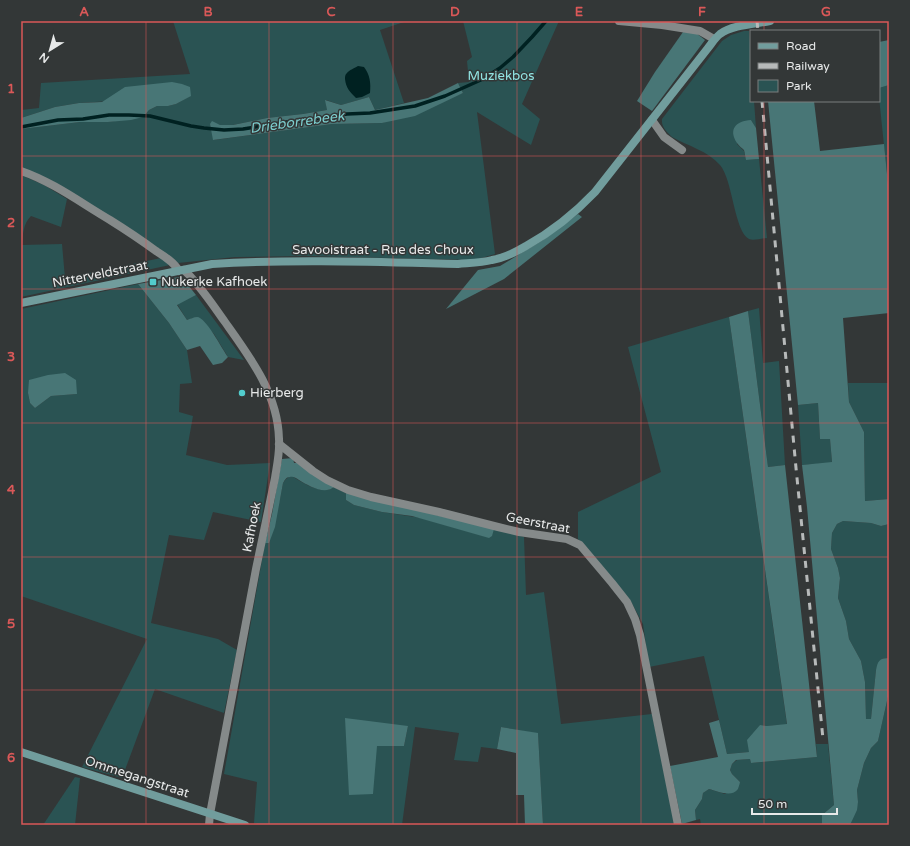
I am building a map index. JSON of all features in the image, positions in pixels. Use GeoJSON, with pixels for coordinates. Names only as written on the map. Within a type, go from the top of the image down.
{"type":"FeatureCollection","features":[{"type":"Feature","properties":{"kind":"main road","name":"Savooistraat - Rue des Choux"},"geometry":{"type":"LineString","coordinates":[[182,270],[212,264],[242,262],[300,261],[458,264],[477,263],[508,255],[542,237],[580,208],[595,192],[714,39],[726,30],[744,25],[770,21]]}},
{"type":"Feature","properties":{"kind":"main road","name":"Nitterveldstraat"},"geometry":{"type":"LineString","coordinates":[[21,303],[182,270]]}},
{"type":"Feature","properties":{"kind":"main road","name":"Ommegangstraat"},"geometry":{"type":"LineString","coordinates":[[21,752],[244,825]]}},
{"type":"Feature","properties":{"kind":"street"},"geometry":{"type":"LineString","coordinates":[[619,21],[700,31],[714,39]]}},
{"type":"Feature","properties":{"kind":"street"},"geometry":{"type":"LineString","coordinates":[[652,120],[664,137],[682,150]]}},
{"type":"Feature","properties":{"kind":"street"},"geometry":{"type":"LineString","coordinates":[[21,171],[58,189],[141,239],[182,270]]}},
{"type":"Feature","properties":{"kind":"street","name":"Kafhoek"},"geometry":{"type":"LineString","coordinates":[[182,270],[193,278],[204,292],[253,361],[272,401],[278,428],[279,444],[275,478],[255,576],[209,825]]}},
{"type":"Feature","properties":{"kind":"street","name":"Geerstraat"},"geometry":{"type":"LineString","coordinates":[[279,444],[313,471],[327,480],[348,490],[371,497],[519,532],[567,539],[580,545],[627,602],[635,619],[640,635],[678,825]]}},
{"type":"Feature","properties":{"kind":"green space","name":"Muziekbos"},"geometry":{"type":"Polygon","coordinates":[[[173,21],[407,21],[380,30],[404,103],[375,110],[369,97],[341,105],[326,100],[327,110],[267,118],[233,125],[210,124],[214,140],[332,124],[382,123],[463,93],[458,83],[469,82],[467,61],[472,57],[463,21],[559,21],[522,104],[540,119],[531,145],[477,112],[495,254],[474,260],[304,256],[235,257],[178,263],[169,256],[21,168],[21,129],[80,122],[108,122],[143,117],[149,110],[157,106],[176,104],[190,96],[79,103],[55,107],[21,118],[21,110],[39,108],[41,83],[190,74],[173,21]]]}},
{"type":"Feature","properties":{"kind":"green space"},"geometry":{"type":"Polygon","coordinates":[[[749,31],[750,102],[754,102],[756,128],[751,120],[737,144],[744,151],[746,160],[759,159],[767,238],[753,240],[749,239],[744,234],[740,226],[728,182],[720,165],[704,152],[672,137],[662,124],[662,119],[722,41],[731,35],[749,31]]]}},
{"type":"Feature","properties":{"kind":"green space"},"geometry":{"type":"Polygon","coordinates":[[[889,85],[889,194],[880,102],[880,88],[889,85]]]}},
{"type":"Feature","properties":{"kind":"green space"},"geometry":{"type":"Polygon","coordinates":[[[21,175],[44,185],[67,199],[61,227],[31,216],[25,226],[22,245],[62,244],[65,278],[161,258],[170,265],[21,297],[21,175]]]}},
{"type":"Feature","properties":{"kind":"green space"},"geometry":{"type":"Polygon","coordinates":[[[138,284],[169,323],[187,350],[192,383],[180,384],[179,412],[193,416],[186,455],[227,465],[270,463],[261,522],[213,512],[204,540],[169,535],[151,623],[218,639],[237,650],[224,713],[155,689],[122,778],[82,767],[147,639],[21,596],[21,309],[138,284]],[[28,393],[30,403],[35,408],[51,396],[77,394],[28,393]]]}},
{"type":"Feature","properties":{"kind":"green space"},"geometry":{"type":"Polygon","coordinates":[[[196,295],[244,360],[228,357],[214,334],[197,317],[187,320],[177,304],[196,295]]]}},
{"type":"Feature","properties":{"kind":"green space"},"geometry":{"type":"Polygon","coordinates":[[[759,308],[763,363],[779,361],[785,465],[768,467],[748,311],[759,308]]]}},
{"type":"Feature","properties":{"kind":"green space"},"geometry":{"type":"Polygon","coordinates":[[[729,317],[787,725],[760,725],[749,752],[727,754],[704,656],[649,667],[643,624],[630,600],[578,539],[578,512],[661,472],[628,347],[729,317]]]}},
{"type":"Feature","properties":{"kind":"green space"},"geometry":{"type":"Polygon","coordinates":[[[848,383],[889,383],[889,499],[865,501],[864,432],[849,402],[848,383]]]}},
{"type":"Feature","properties":{"kind":"green space"},"geometry":{"type":"Polygon","coordinates":[[[818,403],[820,439],[830,438],[832,463],[802,465],[798,405],[818,403]]]}},
{"type":"Feature","properties":{"kind":"green space"},"geometry":{"type":"Polygon","coordinates":[[[292,476],[313,488],[324,490],[334,487],[346,493],[346,500],[354,505],[382,512],[494,529],[524,537],[526,595],[544,592],[561,724],[652,714],[675,825],[543,825],[538,734],[501,727],[497,749],[481,747],[478,762],[454,760],[459,733],[415,727],[402,825],[260,825],[254,823],[257,782],[224,774],[265,543],[280,499],[283,483],[292,476]],[[408,726],[377,746],[404,746],[408,726]]]}},
{"type":"Feature","properties":{"kind":"green space"},"geometry":{"type":"Polygon","coordinates":[[[843,521],[871,523],[881,526],[889,524],[889,658],[883,658],[876,670],[871,719],[866,719],[865,682],[861,661],[849,639],[846,621],[838,598],[840,578],[831,549],[832,533],[837,524],[843,521]]]}},
{"type":"Feature","properties":{"kind":"green space"},"geometry":{"type":"Polygon","coordinates":[[[889,692],[889,825],[850,825],[858,802],[857,790],[864,763],[871,748],[878,741],[889,692]]]}},
{"type":"Feature","properties":{"kind":"green space"},"geometry":{"type":"Polygon","coordinates":[[[816,744],[828,744],[834,805],[822,815],[822,825],[701,825],[700,819],[696,820],[695,810],[702,799],[703,793],[709,789],[725,794],[740,782],[730,770],[732,764],[737,760],[750,759],[751,763],[817,757],[816,744]]]}},
{"type":"Feature","properties":{"kind":"green space"},"geometry":{"type":"Polygon","coordinates":[[[75,777],[80,778],[75,825],[43,825],[75,777]]]}},
{"type":"Feature","properties":{"kind":"shaded area"},"geometry":{"type":"Polygon","coordinates":[[[683,32],[696,33],[705,40],[652,111],[637,101],[683,32]]]}},
{"type":"Feature","properties":{"kind":"shaded area"},"geometry":{"type":"Polygon","coordinates":[[[889,40],[889,85],[880,88],[880,42],[889,40]]]}},
{"type":"Feature","properties":{"kind":"shaded area"},"geometry":{"type":"Polygon","coordinates":[[[358,66],[364,67],[368,73],[370,79],[370,93],[356,98],[347,87],[345,75],[358,66]]]}},
{"type":"Feature","properties":{"kind":"shaded area"},"geometry":{"type":"Polygon","coordinates":[[[172,82],[190,87],[191,96],[176,104],[157,106],[149,110],[143,117],[131,120],[80,122],[21,129],[21,118],[55,107],[79,103],[102,102],[125,87],[172,82]]]}},
{"type":"Feature","properties":{"kind":"shaded area"},"geometry":{"type":"Polygon","coordinates":[[[458,83],[463,93],[415,116],[382,123],[332,124],[213,140],[210,124],[212,121],[220,125],[233,125],[267,118],[327,110],[325,100],[341,105],[369,97],[375,110],[428,98],[458,83]]]}},
{"type":"Feature","properties":{"kind":"shaded area"},"geometry":{"type":"Polygon","coordinates":[[[768,102],[814,102],[820,151],[884,144],[889,194],[889,313],[843,318],[849,402],[864,432],[865,501],[889,499],[889,524],[881,526],[871,523],[843,521],[837,524],[832,533],[831,549],[840,578],[838,598],[846,621],[849,639],[861,661],[865,682],[866,719],[871,719],[877,664],[881,659],[889,658],[889,692],[878,741],[871,748],[864,763],[857,790],[857,810],[850,825],[822,825],[822,815],[834,805],[802,465],[832,462],[830,439],[820,439],[818,403],[798,405],[768,102]]]}},
{"type":"Feature","properties":{"kind":"shaded area"},"geometry":{"type":"Polygon","coordinates":[[[751,120],[756,128],[759,159],[746,160],[744,150],[738,144],[733,134],[735,127],[738,124],[751,120]]]}},
{"type":"Feature","properties":{"kind":"shaded area"},"geometry":{"type":"Polygon","coordinates":[[[578,214],[582,217],[504,279],[446,309],[478,270],[500,266],[543,240],[578,214]]]}},
{"type":"Feature","properties":{"kind":"shaded area"},"geometry":{"type":"Polygon","coordinates":[[[179,277],[185,281],[196,295],[177,305],[187,320],[197,317],[201,318],[205,322],[228,357],[222,363],[213,365],[200,346],[187,350],[169,323],[138,284],[179,277]]]}},
{"type":"Feature","properties":{"kind":"shaded area"},"geometry":{"type":"Polygon","coordinates":[[[748,311],[768,467],[785,465],[817,757],[751,763],[750,759],[736,760],[732,764],[730,770],[740,782],[738,789],[735,792],[728,793],[709,789],[703,793],[702,799],[695,810],[696,820],[682,824],[670,766],[718,757],[709,723],[719,720],[727,754],[749,752],[747,740],[760,725],[767,726],[787,724],[729,317],[748,311]]]}},
{"type":"Feature","properties":{"kind":"shaded area"},"geometry":{"type":"Polygon","coordinates":[[[65,373],[76,380],[77,394],[51,396],[35,408],[30,403],[28,393],[29,380],[48,375],[65,373]]]}},
{"type":"Feature","properties":{"kind":"shaded area"},"geometry":{"type":"Polygon","coordinates":[[[293,458],[294,463],[297,463],[334,487],[321,490],[293,477],[287,478],[283,483],[275,527],[269,543],[265,543],[282,459],[293,458]]]}},
{"type":"Feature","properties":{"kind":"shaded area"},"geometry":{"type":"Polygon","coordinates":[[[346,493],[494,529],[492,536],[489,538],[412,516],[382,512],[354,505],[346,500],[346,493]]]}},
{"type":"Feature","properties":{"kind":"shaded area"},"geometry":{"type":"Polygon","coordinates":[[[345,718],[408,726],[404,746],[377,746],[373,794],[349,795],[345,718]]]}},
{"type":"Feature","properties":{"kind":"shaded area"},"geometry":{"type":"Polygon","coordinates":[[[501,727],[538,733],[543,825],[525,825],[524,795],[516,795],[516,753],[497,749],[501,727]]]}},
{"type":"Feature","properties":{"kind":"waterway","name":"Drieborrebeek"},"geometry":{"type":"LineString","coordinates":[[21,127],[58,120],[83,119],[109,115],[129,115],[150,116],[204,128],[224,130],[243,129],[415,106],[445,96],[483,79],[500,68],[513,57],[546,21]]}},
{"type":"Feature","properties":{"kind":"railway"},"geometry":{"type":"LineString","coordinates":[[757,21],[758,30]]}},
{"type":"Feature","properties":{"kind":"railway"},"geometry":{"type":"LineString","coordinates":[[762,102],[823,739]]}},
{"type":"Feature","properties":{"kind":"place","name":"Nukerke Kafhoek"},"geometry":{"type":"Point","coordinates":[153,282]}},
{"type":"Feature","properties":{"kind":"place","name":"Hierberg"},"geometry":{"type":"Point","coordinates":[242,393]}}]}
